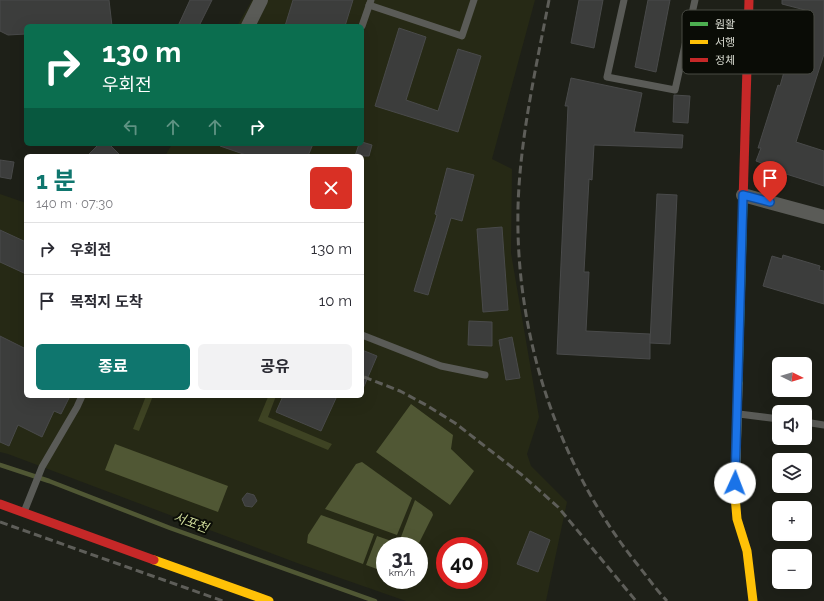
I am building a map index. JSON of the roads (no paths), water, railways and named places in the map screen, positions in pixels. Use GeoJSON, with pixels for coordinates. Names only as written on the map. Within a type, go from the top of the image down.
{"type":"FeatureCollection","features":[{"type":"Feature","properties":{"kind":"street"},"geometry":{"type":"LineString","coordinates":[[249,24],[260,0]]}},
{"type":"Feature","properties":{"kind":"street"},"geometry":{"type":"LineString","coordinates":[[749,0],[749,10]]}},
{"type":"Feature","properties":{"kind":"street"},"geometry":{"type":"LineString","coordinates":[[747,74],[735,496],[737,519],[747,551],[753,601]]}},
{"type":"Feature","properties":{"kind":"street"},"geometry":{"type":"LineString","coordinates":[[743,195],[824,217]]}},
{"type":"Feature","properties":{"kind":"street"},"geometry":{"type":"LineString","coordinates":[[0,504],[269,601]]}},
{"type":"Feature","properties":{"kind":"lane"},"geometry":{"type":"LineString","coordinates":[[363,24],[370,2],[462,36],[474,0]]}},
{"type":"Feature","properties":{"kind":"lane"},"geometry":{"type":"LineString","coordinates":[[624,0],[607,77],[675,90],[682,58]]}},
{"type":"Feature","properties":{"kind":"lane"},"geometry":{"type":"LineString","coordinates":[[693,10],[695,0]]}},
{"type":"Feature","properties":{"kind":"lane"},"geometry":{"type":"LineString","coordinates":[[364,336],[440,366],[485,375]]}},
{"type":"Feature","properties":{"kind":"lane"},"geometry":{"type":"LineString","coordinates":[[24,512],[42,467],[81,398]]}},
{"type":"Feature","properties":{"kind":"lane"},"geometry":{"type":"LineString","coordinates":[[737,414],[772,418]]}},
{"type":"Feature","properties":{"kind":"lane"},"geometry":{"type":"LineString","coordinates":[[812,423],[824,424]]}},
{"type":"Feature","properties":{"kind":"waterway","name":"서포천"},"geometry":{"type":"LineString","coordinates":[[0,465],[49,481],[170,528],[375,601]]}},
{"type":"Feature","properties":{"kind":"railway"},"geometry":{"type":"LineString","coordinates":[[549,0],[525,129],[519,181],[519,255],[524,302],[533,349],[546,396],[563,441],[584,484],[609,525],[655,588],[667,601]]}},
{"type":"Feature","properties":{"kind":"railway"},"geometry":{"type":"LineString","coordinates":[[364,377],[400,391],[426,405],[455,423],[522,475],[558,507],[636,601]]}},
{"type":"Feature","properties":{"kind":"railway"},"geometry":{"type":"LineString","coordinates":[[0,522],[223,601]]}}]}
